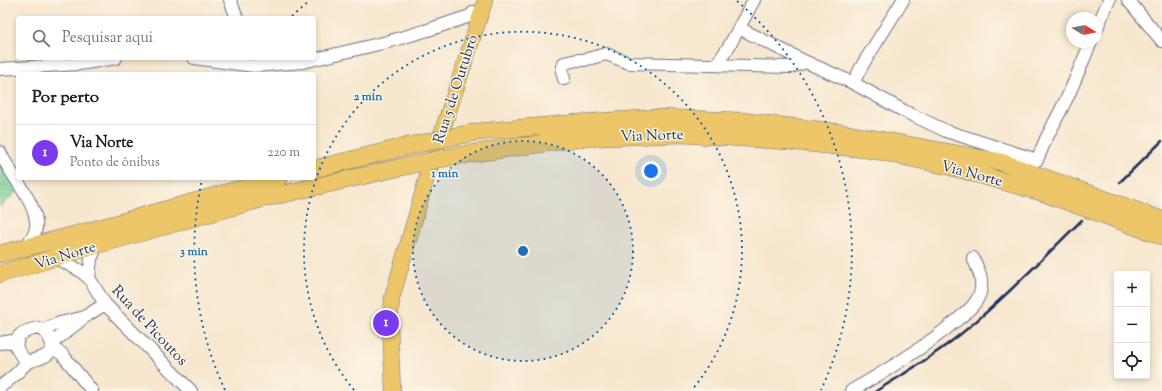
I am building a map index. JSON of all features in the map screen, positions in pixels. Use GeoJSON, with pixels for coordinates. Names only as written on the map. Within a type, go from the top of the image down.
{"type":"FeatureCollection","features":[{"type":"Feature","properties":{"kind":"highway","name":"Via Norte"},"geometry":{"type":"LineString","coordinates":[[316,169],[408,146],[477,132],[658,118],[742,121],[843,133],[1001,162],[1162,220]]}},
{"type":"Feature","properties":{"kind":"highway","name":"Via Norte"},"geometry":{"type":"LineString","coordinates":[[0,274],[261,199],[415,164],[455,156],[580,138],[682,134],[788,141],[867,149],[952,167],[1041,192],[1162,236]]}},
{"type":"Feature","properties":{"kind":"highway","name":"Via Norte"},"geometry":{"type":"LineString","coordinates":[[0,254],[26,245],[86,232],[273,180]]}},
{"type":"Feature","properties":{"kind":"main road","name":"Rua 5 de Outubro"},"geometry":{"type":"LineString","coordinates":[[393,391],[390,326],[392,298],[478,6]]}},
{"type":"Feature","properties":{"kind":"street"},"geometry":{"type":"LineString","coordinates":[[230,0],[236,16]]}},
{"type":"Feature","properties":{"kind":"street"},"geometry":{"type":"LineString","coordinates":[[716,64],[728,48],[754,0]]}},
{"type":"Feature","properties":{"kind":"street"},"geometry":{"type":"LineString","coordinates":[[1102,16],[1109,0]]}},
{"type":"Feature","properties":{"kind":"street"},"geometry":{"type":"LineString","coordinates":[[1128,0],[1162,41]]}},
{"type":"Feature","properties":{"kind":"street"},"geometry":{"type":"LineString","coordinates":[[853,82],[898,1]]}},
{"type":"Feature","properties":{"kind":"street"},"geometry":{"type":"LineString","coordinates":[[316,59],[428,30],[470,16],[478,6]]}},
{"type":"Feature","properties":{"kind":"street"},"geometry":{"type":"LineString","coordinates":[[739,28],[806,62],[853,82],[904,111],[946,131],[1038,160],[1088,48]]}},
{"type":"Feature","properties":{"kind":"street"},"geometry":{"type":"LineString","coordinates":[[564,79],[562,71],[564,63],[584,60],[606,54],[629,63],[791,67],[806,62]]}},
{"type":"Feature","properties":{"kind":"street"},"geometry":{"type":"LineString","coordinates":[[0,68],[79,64],[104,60]]}},
{"type":"Feature","properties":{"kind":"street"},"geometry":{"type":"LineString","coordinates":[[224,60],[253,62],[303,62],[311,60]]}},
{"type":"Feature","properties":{"kind":"street"},"geometry":{"type":"LineString","coordinates":[[0,152],[26,196],[34,214],[36,230],[26,245]]}},
{"type":"Feature","properties":{"kind":"street"},"geometry":{"type":"LineString","coordinates":[[89,278],[91,259],[97,245]]}},
{"type":"Feature","properties":{"kind":"street","name":"Rua de Picoutos"},"geometry":{"type":"LineString","coordinates":[[53,258],[79,270],[89,278],[105,304],[191,391]]}},
{"type":"Feature","properties":{"kind":"street"},"geometry":{"type":"LineString","coordinates":[[850,391],[892,367],[934,339],[968,311],[977,300],[981,292],[982,284],[980,274],[973,258]]}},
{"type":"Feature","properties":{"kind":"street"},"geometry":{"type":"LineString","coordinates":[[0,387],[29,362],[47,355],[52,345],[86,316],[105,304]]}},
{"type":"Feature","properties":{"kind":"street"},"geometry":{"type":"LineString","coordinates":[[43,330],[86,316]]}},
{"type":"Feature","properties":{"kind":"street"},"geometry":{"type":"LineString","coordinates":[[29,362],[20,355],[18,350],[18,340],[20,335],[38,328],[43,330],[50,338],[52,345],[62,354],[92,391]]}},
{"type":"Feature","properties":{"kind":"street"},"geometry":{"type":"LineString","coordinates":[[0,343],[18,340]]}},
{"type":"Feature","properties":{"kind":"green space"},"geometry":{"type":"Polygon","coordinates":[[[0,160],[19,189],[0,207],[0,160]]]}},
{"type":"Feature","properties":{"kind":"railway"},"geometry":{"type":"LineString","coordinates":[[1120,182],[1162,141]]}},
{"type":"Feature","properties":{"kind":"railway"},"geometry":{"type":"LineString","coordinates":[[876,391],[920,364],[978,320],[1009,292],[1082,220]]}},
{"type":"Feature","properties":{"kind":"place","name":"Via Norte"},"geometry":{"type":"Point","coordinates":[386,323]}}]}
